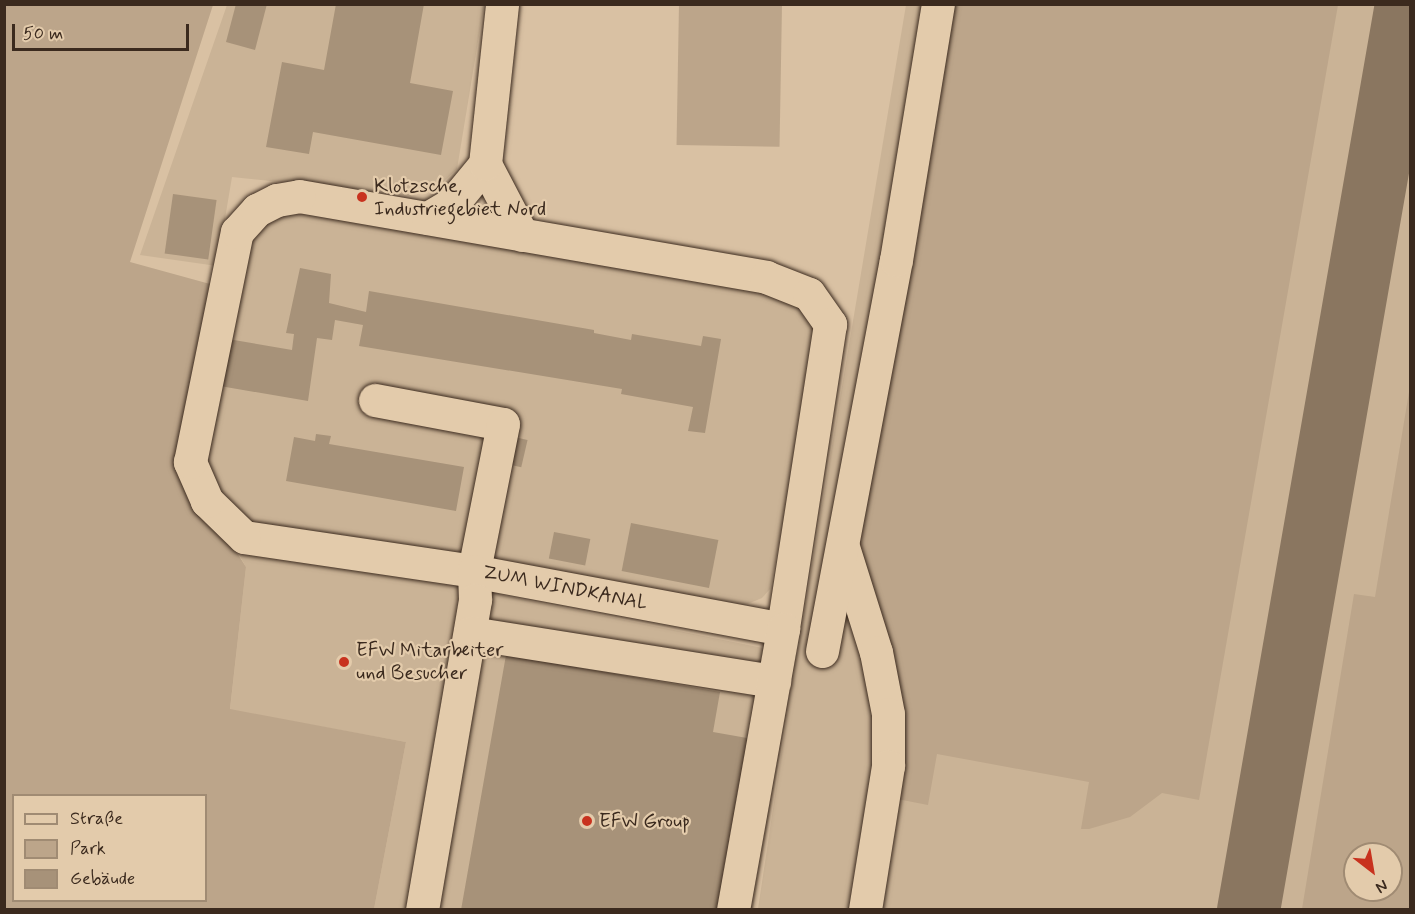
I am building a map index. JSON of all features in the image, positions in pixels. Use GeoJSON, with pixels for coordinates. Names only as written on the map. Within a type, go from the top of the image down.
{"type":"FeatureCollection","features":[{"type":"Feature","properties":{"kind":"street"},"geometry":{"type":"LineString","coordinates":[[501,4],[485,164],[522,235]]}},
{"type":"Feature","properties":{"kind":"street"},"geometry":{"type":"LineString","coordinates":[[822,651],[896,260],[938,4]]}},
{"type":"Feature","properties":{"kind":"street"},"geometry":{"type":"LineString","coordinates":[[428,218],[453,203],[485,164]]}},
{"type":"Feature","properties":{"kind":"street","name":"ZUM WINDKANAL"},"geometry":{"type":"LineString","coordinates":[[299,196],[522,235],[766,277],[809,294],[830,324],[783,629],[474,571],[244,537],[207,501],[190,462],[237,232],[257,210],[278,200],[299,196]]}},
{"type":"Feature","properties":{"kind":"street"},"geometry":{"type":"LineString","coordinates":[[375,400],[503,424],[474,571],[475,600],[470,633],[422,909]]}},
{"type":"Feature","properties":{"kind":"street"},"geometry":{"type":"LineString","coordinates":[[842,546],[876,652],[888,714],[888,766],[865,909]]}},
{"type":"Feature","properties":{"kind":"street"},"geometry":{"type":"LineString","coordinates":[[733,909],[783,629]]}},
{"type":"Feature","properties":{"kind":"street"},"geometry":{"type":"LineString","coordinates":[[470,633],[774,681]]}},
{"type":"Feature","properties":{"kind":"shaded area"},"geometry":{"type":"Polygon","coordinates":[[[227,5],[484,5],[457,169],[442,183],[411,196],[232,177],[217,266],[140,255],[227,5]]]}},
{"type":"Feature","properties":{"kind":"shaded area"},"geometry":{"type":"Polygon","coordinates":[[[906,5],[1410,5],[1410,909],[758,909],[789,702],[753,909],[374,909],[406,742],[230,710],[246,567],[235,548],[449,578],[506,596],[797,655],[906,5]]]}},
{"type":"Feature","properties":{"kind":"shaded area"},"geometry":{"type":"Polygon","coordinates":[[[304,206],[798,299],[820,339],[770,589],[762,598],[740,607],[252,523],[212,487],[203,455],[241,259],[260,224],[304,206]]]}},
{"type":"Feature","properties":{"kind":"green space"},"geometry":{"type":"Polygon","coordinates":[[[679,4],[782,6],[780,147],[677,145],[679,4]]]}},
{"type":"Feature","properties":{"kind":"green space"},"geometry":{"type":"Polygon","coordinates":[[[5,5],[213,5],[130,262],[210,284],[179,461],[246,567],[230,709],[406,742],[374,909],[5,910],[5,5]]]}},
{"type":"Feature","properties":{"kind":"green space"},"geometry":{"type":"Polygon","coordinates":[[[951,5],[1338,5],[1199,800],[1162,793],[1130,817],[1089,829],[1081,829],[1089,782],[937,754],[928,805],[897,799],[905,742],[897,673],[857,542],[951,5]]]}},
{"type":"Feature","properties":{"kind":"green space"},"geometry":{"type":"Polygon","coordinates":[[[1410,386],[1410,909],[1302,909],[1354,594],[1375,597],[1410,386]]]}},
{"type":"Feature","properties":{"kind":"building"},"geometry":{"type":"Polygon","coordinates":[[[236,4],[267,4],[255,50],[226,42],[236,4]]]}},
{"type":"Feature","properties":{"kind":"building"},"geometry":{"type":"Polygon","coordinates":[[[336,4],[424,4],[410,83],[453,91],[441,155],[313,132],[309,154],[266,147],[282,62],[324,70],[336,4]]]}},
{"type":"Feature","properties":{"kind":"building"},"geometry":{"type":"Polygon","coordinates":[[[173,194],[217,200],[208,260],[165,253],[173,194]]]}},
{"type":"Feature","properties":{"kind":"building"},"geometry":{"type":"Polygon","coordinates":[[[300,268],[331,274],[329,303],[366,312],[369,291],[594,330],[594,333],[631,340],[632,334],[701,346],[703,336],[721,339],[705,433],[688,431],[693,407],[621,394],[622,389],[359,346],[363,325],[335,320],[332,340],[317,338],[308,401],[220,386],[228,339],[292,350],[294,334],[286,333],[300,268]]]}},
{"type":"Feature","properties":{"kind":"building"},"geometry":{"type":"Polygon","coordinates":[[[316,434],[331,436],[329,444],[464,467],[456,511],[286,481],[294,437],[315,441],[316,434]]]}},
{"type":"Feature","properties":{"kind":"building"},"geometry":{"type":"Polygon","coordinates":[[[510,436],[528,440],[521,467],[504,463],[510,436]]]}},
{"type":"Feature","properties":{"kind":"building"},"geometry":{"type":"Polygon","coordinates":[[[631,523],[718,540],[709,588],[622,571],[631,523]]]}},
{"type":"Feature","properties":{"kind":"building"},"geometry":{"type":"Polygon","coordinates":[[[554,532],[590,539],[585,566],[549,559],[554,532]]]}},
{"type":"Feature","properties":{"kind":"building","name":"EFW Group"},"geometry":{"type":"Polygon","coordinates":[[[506,655],[720,692],[713,732],[776,743],[747,910],[461,910],[506,655]]]}},
{"type":"Feature","properties":{"kind":"taxiway"},"geometry":{"type":"LineString","coordinates":[[1248,910],[1406,4]]}},
{"type":"Feature","properties":{"kind":"place","name":"Klotzsche, Industriegebiet Nord"},"geometry":{"type":"Point","coordinates":[362,197]}},
{"type":"Feature","properties":{"kind":"place","name":"EFW Mitarbeiter und Besucher"},"geometry":{"type":"Point","coordinates":[344,662]}},
{"type":"Feature","properties":{"kind":"place","name":"EFW Group"},"geometry":{"type":"Point","coordinates":[587,821]}}]}
